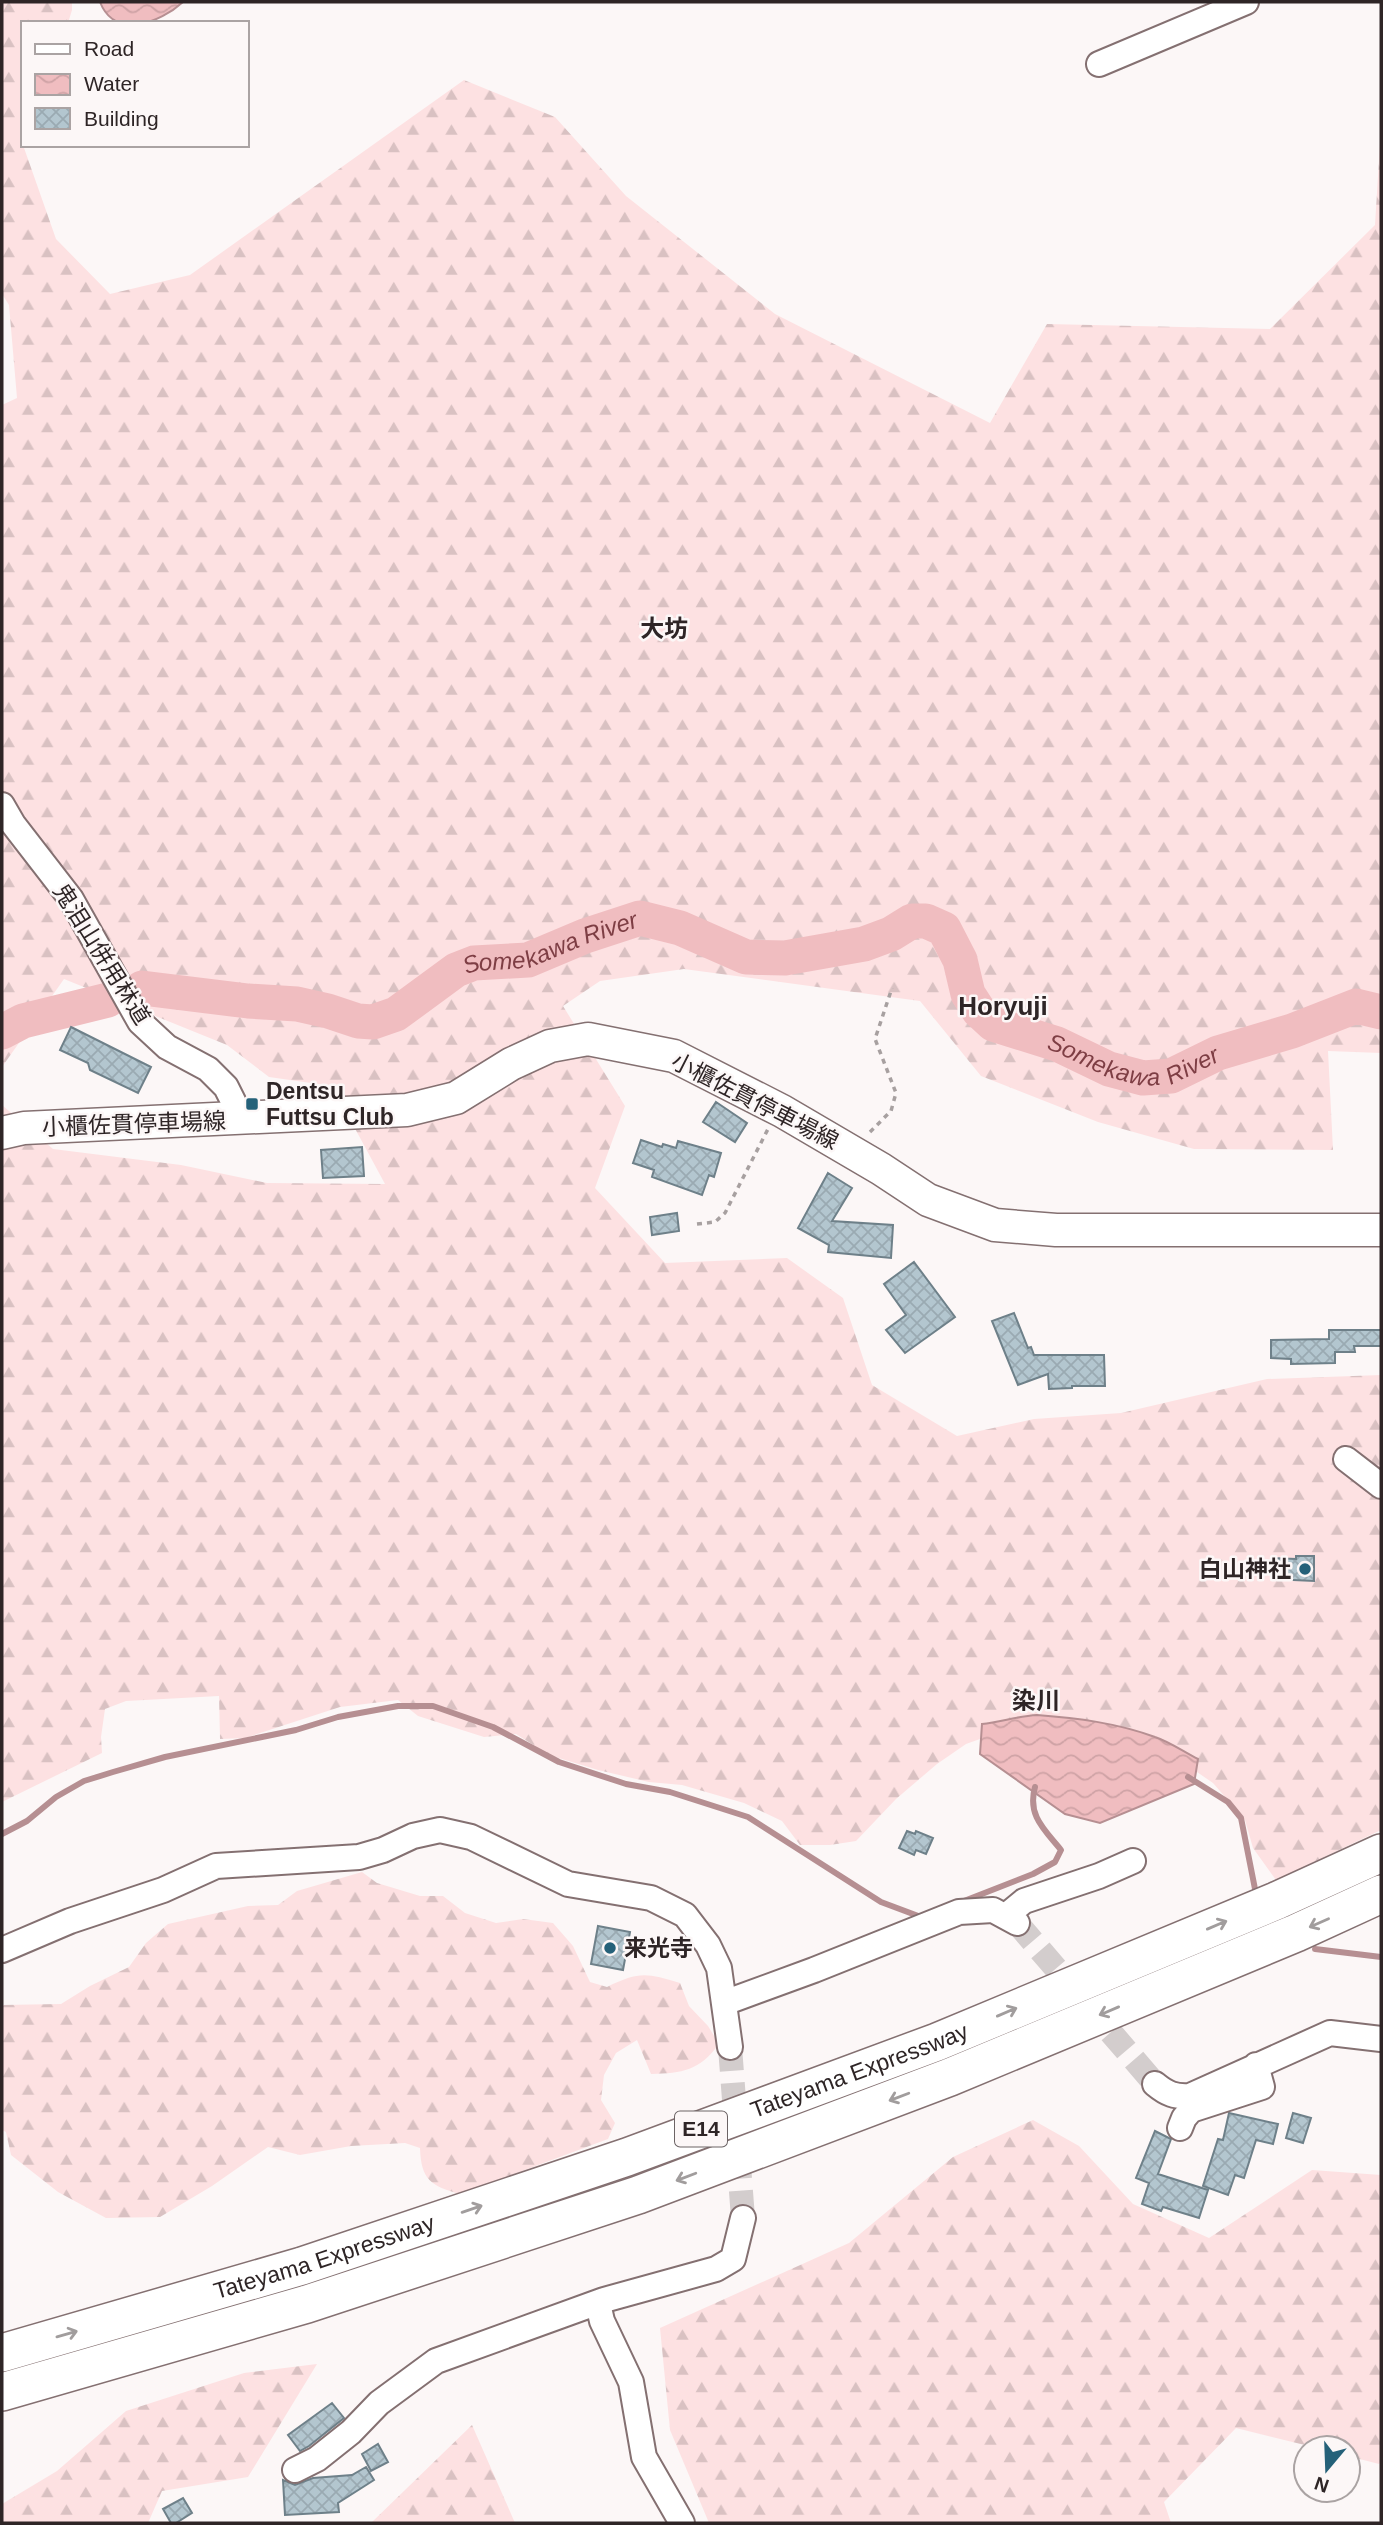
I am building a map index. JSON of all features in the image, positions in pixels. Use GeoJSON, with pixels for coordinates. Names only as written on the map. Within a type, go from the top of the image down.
{"type":"FeatureCollection","features":[{"type":"Feature","properties":{"kind":"highway","name":"Tateyama Expressway"},"geometry":{"type":"LineString","coordinates":[[2,2353],[302,2266],[627,2157],[936,2042],[1276,1901],[1381,1853]]}},
{"type":"Feature","properties":{"kind":"highway","name":"Tateyama Expressway"},"geometry":{"type":"LineString","coordinates":[[2,2392],[307,2304],[638,2195],[950,2077],[1296,1933],[1381,1894]]}},
{"type":"Feature","properties":{"kind":"main road","name":"小櫃佐貫停車場線"},"geometry":{"type":"LineString","coordinates":[[2,1133],[24,1128],[407,1110],[456,1098],[511,1064],[550,1046],[588,1039],[674,1056],[782,1111],[928,1200],[995,1225],[1056,1230],[1381,1230]]}},
{"type":"Feature","properties":{"kind":"street"},"geometry":{"type":"LineString","coordinates":[[1099,64],[1246,2]]}},
{"type":"Feature","properties":{"kind":"street","name":"鬼泪山併用林道"},"geometry":{"type":"LineString","coordinates":[[2,805],[13,824],[71,899],[140,1022],[167,1047],[208,1069],[226,1087],[242,1119]]}},
{"type":"Feature","properties":{"kind":"street"},"geometry":{"type":"LineString","coordinates":[[1346,1459],[1381,1486]]}},
{"type":"Feature","properties":{"kind":"street"},"geometry":{"type":"LineString","coordinates":[[2,1950],[70,1921],[163,1890],[216,1866],[359,1857],[383,1850],[413,1836],[440,1830],[471,1837],[568,1884],[650,1898],[685,1914],[708,1945],[719,1968],[730,2047]]}},
{"type":"Feature","properties":{"kind":"street"},"geometry":{"type":"LineString","coordinates":[[724,2003],[959,1912],[993,1910],[1012,1919],[1024,1901],[1099,1876],[1133,1861]]}},
{"type":"Feature","properties":{"kind":"street"},"geometry":{"type":"LineString","coordinates":[[1155,2084],[1166,2093],[1178,2097],[1190,2096],[1330,2033],[1381,2039]]}},
{"type":"Feature","properties":{"kind":"street"},"geometry":{"type":"LineString","coordinates":[[1180,2128],[1191,2110],[1262,2087],[1256,2066]]}},
{"type":"Feature","properties":{"kind":"street"},"geometry":{"type":"LineString","coordinates":[[295,2470],[317,2459],[351,2432],[379,2403],[436,2361],[604,2300],[716,2269],[733,2259],[743,2218]]}},
{"type":"Feature","properties":{"kind":"street"},"geometry":{"type":"LineString","coordinates":[[604,2300],[599,2308],[602,2321],[631,2382],[644,2458],[682,2523]]}},
{"type":"Feature","properties":{"kind":"path"},"geometry":{"type":"LineString","coordinates":[[852,1152],[891,1111],[896,1093],[875,1039],[892,988]]}},
{"type":"Feature","properties":{"kind":"path"},"geometry":{"type":"LineString","coordinates":[[697,1224],[715,1222],[725,1213],[769,1127],[782,1111]]}},
{"type":"Feature","properties":{"kind":"green space"},"geometry":{"type":"Polygon","coordinates":[[[2,2],[72,2],[69,21],[21,21],[21,147],[24,147],[56,239],[110,294],[190,275],[464,80],[555,117],[626,196],[775,314],[990,423],[1047,324],[1270,329],[1375,225],[1381,127],[1381,1053],[1328,1051],[1333,1150],[1194,1149],[1098,1122],[981,1076],[920,1001],[684,969],[600,981],[563,1006],[625,1106],[595,1188],[665,1263],[787,1258],[843,1298],[872,1385],[957,1436],[1034,1419],[1121,1413],[1267,1379],[1381,1375],[1381,1830],[1276,1880],[1253,1848],[1245,1820],[1213,1783],[1178,1759],[994,1734],[966,1744],[937,1764],[896,1799],[856,1841],[830,1845],[800,1845],[782,1821],[744,1803],[682,1785],[649,1782],[598,1770],[549,1755],[516,1734],[484,1737],[418,1716],[398,1700],[340,1707],[245,1738],[220,1739],[219,1696],[126,1701],[105,1709],[102,1753],[2,1802],[2,1105],[53,1149],[181,1165],[267,1183],[385,1184],[332,1086],[269,1077],[227,1045],[64,979],[2,1067],[2,405],[17,398],[9,305],[2,294],[2,2]]]}},
{"type":"Feature","properties":{"kind":"green space"},"geometry":{"type":"Polygon","coordinates":[[[362,1872],[377,1883],[420,1896],[443,1896],[465,1913],[496,1923],[523,1919],[553,1923],[573,1946],[590,1982],[607,1987],[627,1978],[643,1975],[680,1983],[689,2006],[708,2026],[719,2044],[704,2060],[690,2069],[651,2074],[637,2040],[616,2053],[604,2075],[601,2100],[615,2123],[608,2139],[460,2194],[442,2188],[430,2180],[425,2175],[420,2148],[405,2143],[351,2146],[300,2155],[268,2147],[212,2186],[160,2217],[106,2218],[58,2192],[11,2155],[6,2132],[2,2130],[2,2005],[61,2004],[129,1967],[146,1943],[168,1924],[248,1906],[278,1905],[297,1891],[362,1872]]]}},
{"type":"Feature","properties":{"kind":"green space"},"geometry":{"type":"Polygon","coordinates":[[[1033,2120],[1079,2146],[1133,2204],[1209,2238],[1312,2170],[1381,2175],[1379,2464],[1362,2460],[1362,2434],[1292,2434],[1292,2442],[1236,2428],[1164,2502],[1171,2523],[709,2523],[670,2430],[660,2328],[849,2243],[953,2157],[1033,2120]]]}},
{"type":"Feature","properties":{"kind":"green space"},"geometry":{"type":"Polygon","coordinates":[[[317,2364],[248,2477],[162,2491],[148,2523],[2,2523],[2,2504],[57,2471],[126,2411],[244,2373],[317,2364]]]}},
{"type":"Feature","properties":{"kind":"green space"},"geometry":{"type":"Polygon","coordinates":[[[472,2425],[515,2523],[371,2523],[472,2425]]]}},
{"type":"Feature","properties":{"kind":"water"},"geometry":{"type":"Polygon","coordinates":[[[100,2],[183,2],[151,21],[116,21],[107,14],[100,2]]]}},
{"type":"Feature","properties":{"kind":"water"},"geometry":{"type":"Polygon","coordinates":[[[1037,1715],[1112,1725],[1161,1739],[1198,1759],[1194,1784],[1100,1823],[1065,1814],[980,1754],[982,1724],[1037,1715]]]}},
{"type":"Feature","properties":{"kind":"building"},"geometry":{"type":"Polygon","coordinates":[[[71,1027],[151,1067],[138,1093],[90,1070],[88,1063],[60,1050],[71,1027]]]}},
{"type":"Feature","properties":{"kind":"building"},"geometry":{"type":"Polygon","coordinates":[[[716,1102],[747,1123],[735,1142],[703,1122],[716,1102]]]}},
{"type":"Feature","properties":{"kind":"building"},"geometry":{"type":"Polygon","coordinates":[[[641,1140],[662,1147],[663,1144],[676,1148],[678,1141],[721,1153],[714,1177],[709,1175],[702,1195],[652,1177],[654,1170],[633,1163],[641,1140]]]}},
{"type":"Feature","properties":{"kind":"building"},"geometry":{"type":"Polygon","coordinates":[[[362,1147],[364,1176],[323,1178],[321,1150],[362,1147]]]}},
{"type":"Feature","properties":{"kind":"building"},"geometry":{"type":"Polygon","coordinates":[[[828,1173],[852,1188],[832,1221],[893,1225],[891,1258],[828,1252],[829,1245],[798,1228],[828,1173]]]}},
{"type":"Feature","properties":{"kind":"building"},"geometry":{"type":"Polygon","coordinates":[[[677,1213],[679,1231],[652,1235],[650,1217],[677,1213]]]}},
{"type":"Feature","properties":{"kind":"building"},"geometry":{"type":"Polygon","coordinates":[[[914,1262],[955,1317],[905,1353],[886,1330],[906,1315],[884,1284],[914,1262]]]}},
{"type":"Feature","properties":{"kind":"building"},"geometry":{"type":"Polygon","coordinates":[[[1014,1313],[1028,1348],[1031,1347],[1034,1355],[1104,1355],[1105,1386],[1049,1389],[1048,1374],[1018,1385],[992,1321],[1014,1313]]]}},
{"type":"Feature","properties":{"kind":"building"},"geometry":{"type":"Polygon","coordinates":[[[1329,1330],[1381,1330],[1381,1346],[1354,1346],[1355,1352],[1335,1352],[1335,1363],[1291,1364],[1291,1359],[1271,1358],[1271,1340],[1329,1339],[1329,1330]]]}},
{"type":"Feature","properties":{"kind":"building"},"geometry":{"type":"Polygon","coordinates":[[[1296,1556],[1314,1556],[1314,1581],[1272,1579],[1273,1558],[1296,1559],[1296,1556]]]}},
{"type":"Feature","properties":{"kind":"building"},"geometry":{"type":"Polygon","coordinates":[[[907,1831],[915,1834],[916,1831],[933,1838],[926,1854],[916,1850],[914,1855],[899,1848],[907,1831]]]}},
{"type":"Feature","properties":{"kind":"building","name":"来光寺"},"geometry":{"type":"Polygon","coordinates":[[[598,1926],[630,1932],[623,1970],[591,1964],[598,1926]]]}},
{"type":"Feature","properties":{"kind":"building"},"geometry":{"type":"Polygon","coordinates":[[[1229,2113],[1278,2124],[1273,2144],[1256,2140],[1244,2178],[1235,2175],[1228,2195],[1203,2186],[1218,2139],[1223,2140],[1229,2113]]]}},
{"type":"Feature","properties":{"kind":"building"},"geometry":{"type":"Polygon","coordinates":[[[1293,2113],[1311,2118],[1303,2143],[1286,2138],[1293,2113]]]}},
{"type":"Feature","properties":{"kind":"building"},"geometry":{"type":"Polygon","coordinates":[[[1155,2131],[1171,2139],[1158,2174],[1208,2190],[1199,2218],[1163,2207],[1161,2211],[1142,2204],[1149,2183],[1136,2178],[1155,2131]]]}},
{"type":"Feature","properties":{"kind":"building"},"geometry":{"type":"Polygon","coordinates":[[[332,2403],[344,2418],[300,2451],[288,2435],[332,2403]]]}},
{"type":"Feature","properties":{"kind":"building"},"geometry":{"type":"Polygon","coordinates":[[[378,2444],[388,2462],[371,2471],[362,2454],[378,2444]]]}},
{"type":"Feature","properties":{"kind":"building"},"geometry":{"type":"Polygon","coordinates":[[[366,2467],[374,2480],[338,2503],[339,2512],[285,2515],[283,2480],[295,2485],[313,2478],[352,2475],[366,2467]]]}},
{"type":"Feature","properties":{"kind":"building"},"geometry":{"type":"Polygon","coordinates":[[[183,2498],[192,2513],[176,2523],[171,2523],[163,2509],[183,2498]]]}},
{"type":"Feature","properties":{"kind":"waterway","name":"Somekawa River"},"geometry":{"type":"LineString","coordinates":[[142,988],[297,1004],[358,1021],[373,1022],[396,1014],[456,970],[474,963],[528,960],[585,936],[640,918],[680,928],[746,957],[785,958],[864,944],[891,934],[912,921],[926,921],[944,929],[960,960],[968,994],[979,1011],[993,1024],[1057,1044],[1109,1069],[1143,1078],[1171,1076],[1218,1053],[1292,1031],[1356,1006],[1381,1012]]}},
{"type":"Feature","properties":{"kind":"waterway","name":"Somekawa River"},"geometry":{"type":"LineString","coordinates":[[2,1032],[23,1021],[108,1000]]}},
{"type":"Feature","properties":{"kind":"waterway"},"geometry":{"type":"LineString","coordinates":[[2,1834],[27,1821],[56,1797],[84,1781],[113,1772],[165,1757],[296,1730],[338,1717],[398,1706],[433,1706],[493,1727],[559,1762],[626,1784],[670,1792],[748,1817],[881,1902],[924,1916]]}},
{"type":"Feature","properties":{"kind":"waterway"},"geometry":{"type":"LineString","coordinates":[[1188,1777],[1228,1802],[1241,1818],[1256,1894]]}},
{"type":"Feature","properties":{"kind":"waterway"},"geometry":{"type":"LineString","coordinates":[[964,1901],[1033,1874],[1055,1862],[1061,1850],[1035,1814],[1035,1787]]}},
{"type":"Feature","properties":{"kind":"waterway"},"geometry":{"type":"LineString","coordinates":[[1315,1949],[1381,1957]]}},
{"type":"Feature","properties":{"kind":"tunnel"},"geometry":{"type":"LineString","coordinates":[[1017,1923],[1155,2084]]}},
{"type":"Feature","properties":{"kind":"tunnel"},"geometry":{"type":"LineString","coordinates":[[730,2047],[743,2218]]}},
{"type":"Feature","properties":{"kind":"place","name":"Dentsu Futtsu Club"},"geometry":{"type":"Point","coordinates":[252,1104]}},
{"type":"Feature","properties":{"kind":"place","name":"白山神社"},"geometry":{"type":"Point","coordinates":[1305,1569]}},
{"type":"Feature","properties":{"kind":"place","name":"来光寺"},"geometry":{"type":"Point","coordinates":[610,1948]}},
{"type":"Feature","properties":{"kind":"district","name":"大坊"},"geometry":{"type":"Point","coordinates":[664,629]}},
{"type":"Feature","properties":{"kind":"district","name":"Horyuji"},"geometry":{"type":"Point","coordinates":[1003,1006]}},
{"type":"Feature","properties":{"kind":"district","name":"染川"},"geometry":{"type":"Point","coordinates":[1036,1701]}}]}
